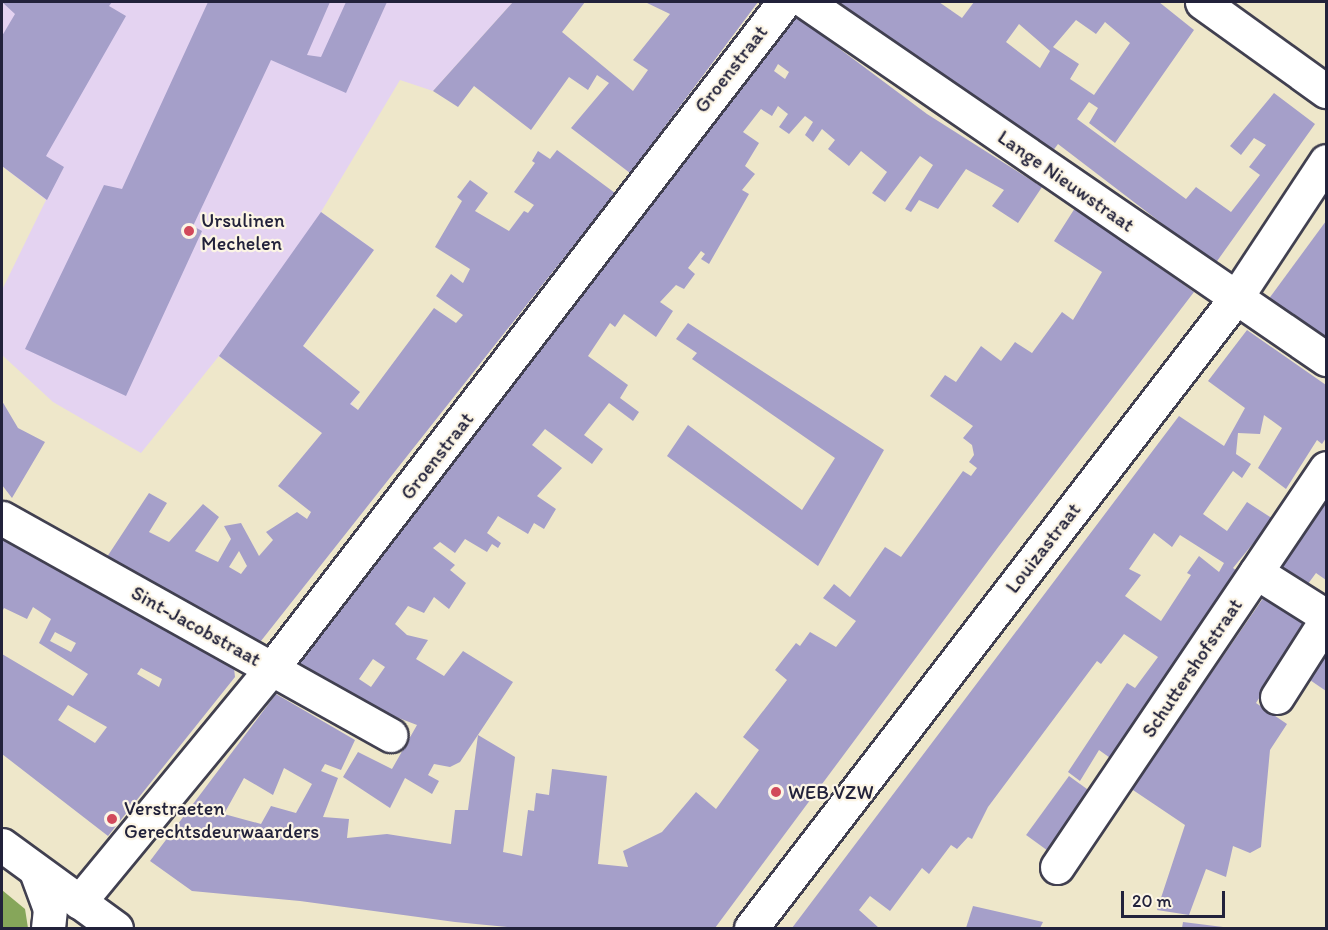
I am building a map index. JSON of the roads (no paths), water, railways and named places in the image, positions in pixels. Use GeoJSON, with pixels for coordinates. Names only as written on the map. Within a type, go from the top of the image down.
{"type":"FeatureCollection","features":[{"type":"Feature","properties":{"kind":"street","name":"Groenstraat"},"geometry":{"type":"LineString","coordinates":[[79,902],[272,668],[784,2]]}},
{"type":"Feature","properties":{"kind":"street","name":"Lange Nieuwstraat"},"geometry":{"type":"LineString","coordinates":[[806,2],[1235,299],[1326,359]]}},
{"type":"Feature","properties":{"kind":"street"},"geometry":{"type":"LineString","coordinates":[[1202,2],[1326,91]]}},
{"type":"Feature","properties":{"kind":"street","name":"Louizastraat"},"geometry":{"type":"LineString","coordinates":[[751,928],[1235,299],[1326,161]]}},
{"type":"Feature","properties":{"kind":"street","name":"Schuttershofstraat"},"geometry":{"type":"LineString","coordinates":[[1057,867],[1326,468]]}},
{"type":"Feature","properties":{"kind":"street","name":"Sint-Jacobstraat"},"geometry":{"type":"LineString","coordinates":[[2,518],[390,735]]}},
{"type":"Feature","properties":{"kind":"street"},"geometry":{"type":"LineString","coordinates":[[1256,572],[1326,618],[1277,697]]}},
{"type":"Feature","properties":{"kind":"street"},"geometry":{"type":"LineString","coordinates":[[2,845],[114,928]]}},
{"type":"Feature","properties":{"kind":"street"},"geometry":{"type":"LineString","coordinates":[[36,871],[50,909],[48,928]]}},
{"type":"Feature","properties":{"kind":"place","name":"Ursulinen Mechelen"},"geometry":{"type":"Point","coordinates":[189,231]}},
{"type":"Feature","properties":{"kind":"place","name":"WEB VZW"},"geometry":{"type":"Point","coordinates":[776,792]}},
{"type":"Feature","properties":{"kind":"place","name":"Verstraeten Gerechtsdeurwaarders"},"geometry":{"type":"Point","coordinates":[112,819]}}]}
